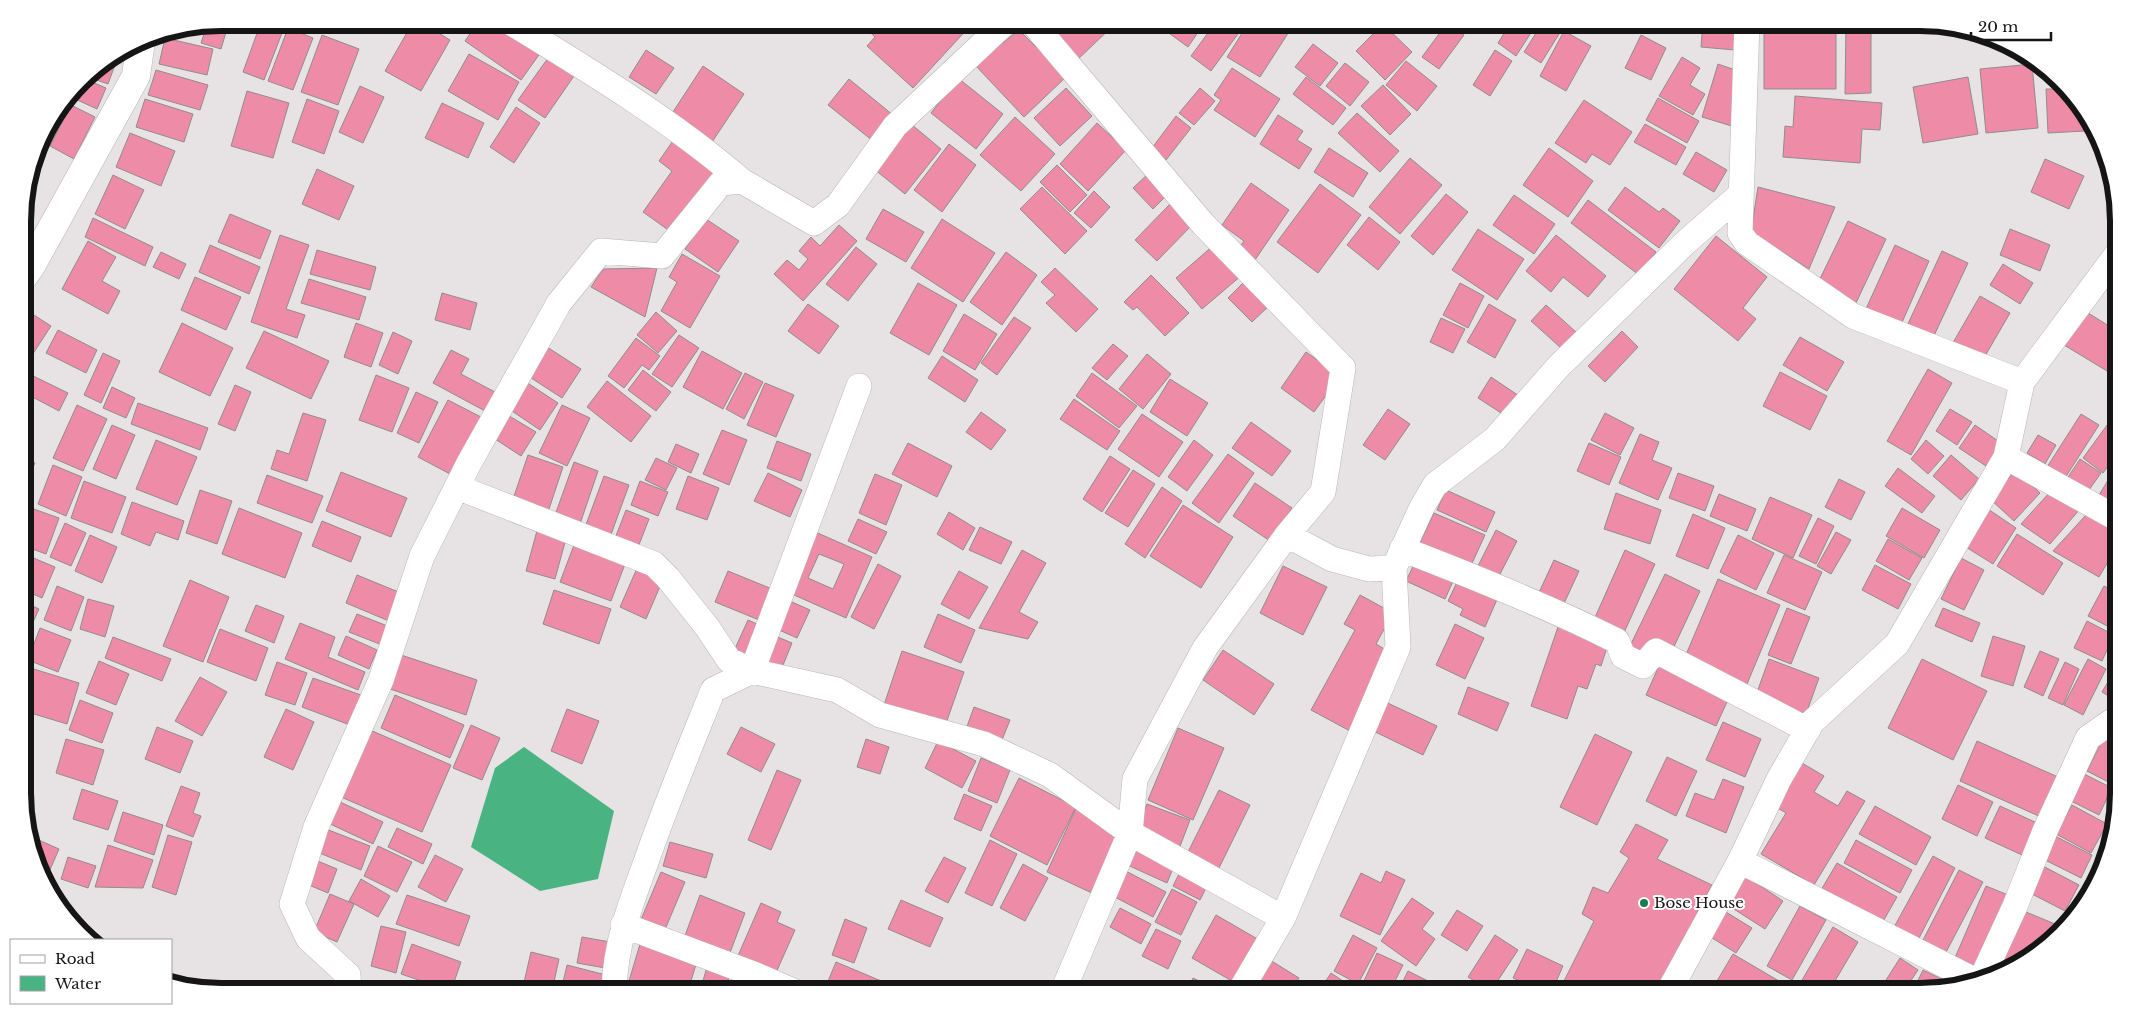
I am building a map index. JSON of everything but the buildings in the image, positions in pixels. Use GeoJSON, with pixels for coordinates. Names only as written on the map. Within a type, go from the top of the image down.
{"type":"FeatureCollection","features":[{"type":"Feature","properties":{"kind":"main road"},"geometry":{"type":"LineString","coordinates":[[31,263],[136,76],[140,50]]}},
{"type":"Feature","properties":{"kind":"street"},"geometry":{"type":"LineString","coordinates":[[525,31],[609,82],[715,158],[742,181],[814,223],[838,205],[895,126],[996,31]]}},
{"type":"Feature","properties":{"kind":"street"},"geometry":{"type":"LineString","coordinates":[[1040,31],[1203,224],[1343,368],[1323,492],[1287,535],[1204,648],[1135,779],[1130,832],[1067,983]]}},
{"type":"Feature","properties":{"kind":"street"},"geometry":{"type":"LineString","coordinates":[[1747,31],[1740,233],[1747,243],[1853,316],[2022,382]]}},
{"type":"Feature","properties":{"kind":"street"},"geometry":{"type":"LineString","coordinates":[[348,983],[348,975],[308,938],[292,904],[316,827],[381,680],[422,556],[457,487],[559,303],[601,251],[662,256],[722,182],[742,181]]}},
{"type":"Feature","properties":{"kind":"street"},"geometry":{"type":"LineString","coordinates":[[1245,983],[1283,918],[1398,647],[1398,558],[1422,507],[1435,485],[1495,439],[1571,354],[1686,242],[1741,194]]}},
{"type":"Feature","properties":{"kind":"street"},"geometry":{"type":"LineString","coordinates":[[1673,983],[1740,861],[1779,779],[1812,722],[1897,644],[2006,457],[2022,382],[2110,263]]}},
{"type":"Feature","properties":{"kind":"street"},"geometry":{"type":"LineString","coordinates":[[615,983],[623,925],[653,842],[713,690],[752,671],[859,386]]}},
{"type":"Feature","properties":{"kind":"street"},"geometry":{"type":"LineString","coordinates":[[2006,457],[2110,515]]}},
{"type":"Feature","properties":{"kind":"street"},"geometry":{"type":"LineString","coordinates":[[457,487],[654,564],[708,626],[728,660],[752,671],[837,690],[880,715],[984,744],[1050,775],[1130,832],[1283,918]]}},
{"type":"Feature","properties":{"kind":"street"},"geometry":{"type":"LineString","coordinates":[[1287,535],[1332,559],[1369,569],[1398,558],[1504,588],[1617,641],[1623,656],[1643,666],[1656,651],[1808,730]]}},
{"type":"Feature","properties":{"kind":"street"},"geometry":{"type":"LineString","coordinates":[[1984,972],[2015,906],[2045,831],[2088,738],[2110,723]]}},
{"type":"Feature","properties":{"kind":"street"},"geometry":{"type":"LineString","coordinates":[[1740,861],[1968,976]]}},
{"type":"Feature","properties":{"kind":"street"},"geometry":{"type":"LineString","coordinates":[[623,925],[774,983]]}},
{"type":"Feature","properties":{"kind":"water"},"geometry":{"type":"Polygon","coordinates":[[[524,747],[614,811],[598,879],[540,891],[471,847],[495,768],[524,747]]]}},
{"type":"Feature","properties":{"kind":"place","name":"Bose House"},"geometry":{"type":"Point","coordinates":[1644,903]}}]}
